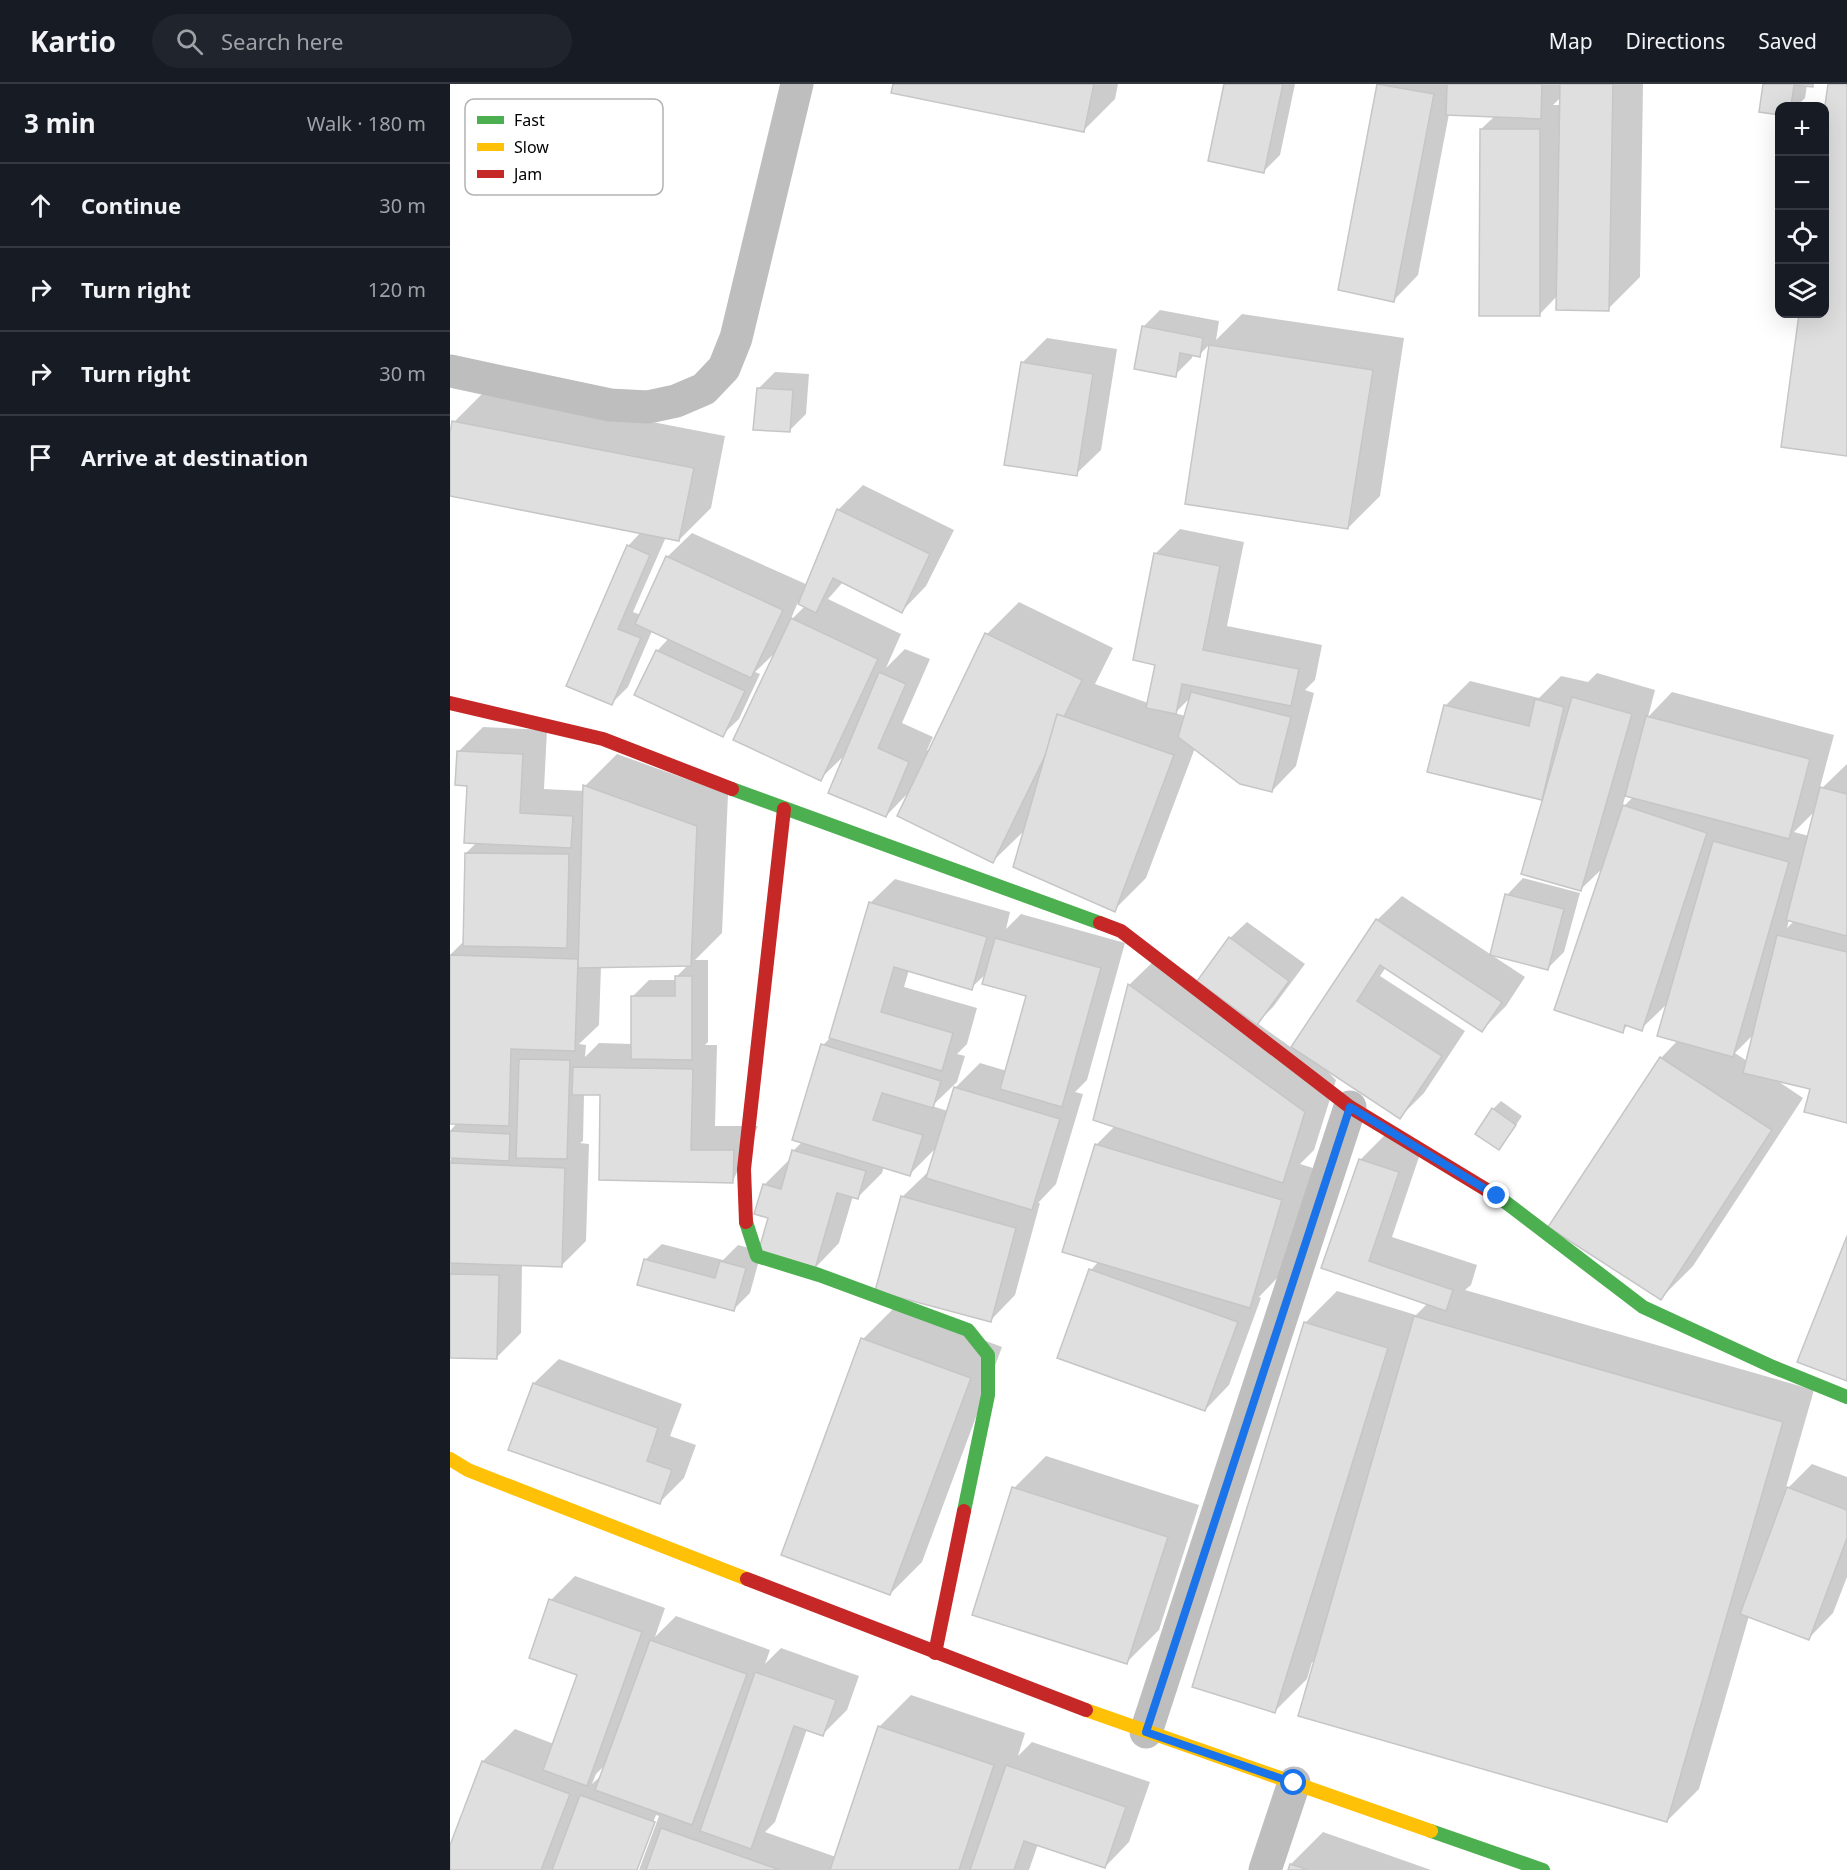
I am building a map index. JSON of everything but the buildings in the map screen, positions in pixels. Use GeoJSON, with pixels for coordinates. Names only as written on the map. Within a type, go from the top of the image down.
{"type":"FeatureCollection","features":[{"type":"Feature","properties":{"kind":"street"},"geometry":{"type":"LineString","coordinates":[[450,371],[610,405],[648,407],[676,401],[704,389],[724,368],[736,338],[797,84]]}},
{"type":"Feature","properties":{"kind":"street"},"geometry":{"type":"LineString","coordinates":[[450,703],[603,739],[784,809],[1121,930],[1350,1107],[1497,1196],[1643,1307],[1773,1367],[1847,1397]]}},
{"type":"Feature","properties":{"kind":"street"},"geometry":{"type":"LineString","coordinates":[[784,809],[744,1170],[744,1214],[747,1236],[757,1256],[819,1275],[968,1330],[988,1355],[988,1395],[935,1653]]}},
{"type":"Feature","properties":{"kind":"street"},"geometry":{"type":"LineString","coordinates":[[1146,1732],[1350,1107]]}},
{"type":"Feature","properties":{"kind":"street"},"geometry":{"type":"LineString","coordinates":[[450,1459],[468,1470],[935,1653],[1146,1732],[1544,1870]]}},
{"type":"Feature","properties":{"kind":"street"},"geometry":{"type":"LineString","coordinates":[[1266,1870],[1294,1783]]}},
{"type":"Feature","properties":{"kind":"traffic: fast"},"geometry":{"type":"LineString","coordinates":[[732,789],[1100,923]]}},
{"type":"Feature","properties":{"kind":"traffic: fast"},"geometry":{"type":"LineString","coordinates":[[1500,1198],[1643,1307],[1773,1367],[1847,1397]]}},
{"type":"Feature","properties":{"kind":"traffic: fast"},"geometry":{"type":"LineString","coordinates":[[746,1222],[757,1256],[819,1275],[968,1330],[988,1355],[988,1395],[964,1511]]}},
{"type":"Feature","properties":{"kind":"traffic: fast"},"geometry":{"type":"LineString","coordinates":[[1431,1831],[1543,1870]]}},
{"type":"Feature","properties":{"kind":"traffic: slow"},"geometry":{"type":"LineString","coordinates":[[450,1459],[468,1470],[747,1579]]}},
{"type":"Feature","properties":{"kind":"traffic: slow"},"geometry":{"type":"LineString","coordinates":[[1086,1710],[1431,1831]]}},
{"type":"Feature","properties":{"kind":"traffic: jam"},"geometry":{"type":"LineString","coordinates":[[450,703],[603,739],[732,789]]}},
{"type":"Feature","properties":{"kind":"traffic: jam"},"geometry":{"type":"LineString","coordinates":[[746,1222],[744,1169],[784,809]]}},
{"type":"Feature","properties":{"kind":"traffic: jam"},"geometry":{"type":"LineString","coordinates":[[1100,923],[1121,931],[1350,1107],[1500,1198]]}},
{"type":"Feature","properties":{"kind":"traffic: jam"},"geometry":{"type":"LineString","coordinates":[[935,1653],[964,1511]]}},
{"type":"Feature","properties":{"kind":"traffic: jam"},"geometry":{"type":"LineString","coordinates":[[747,1579],[1086,1710]]}},
{"type":"Feature","properties":{"kind":"route"},"geometry":{"type":"LineString","coordinates":[[1294,1783],[1146,1732],[1350,1107],[1497,1196]]}}]}
